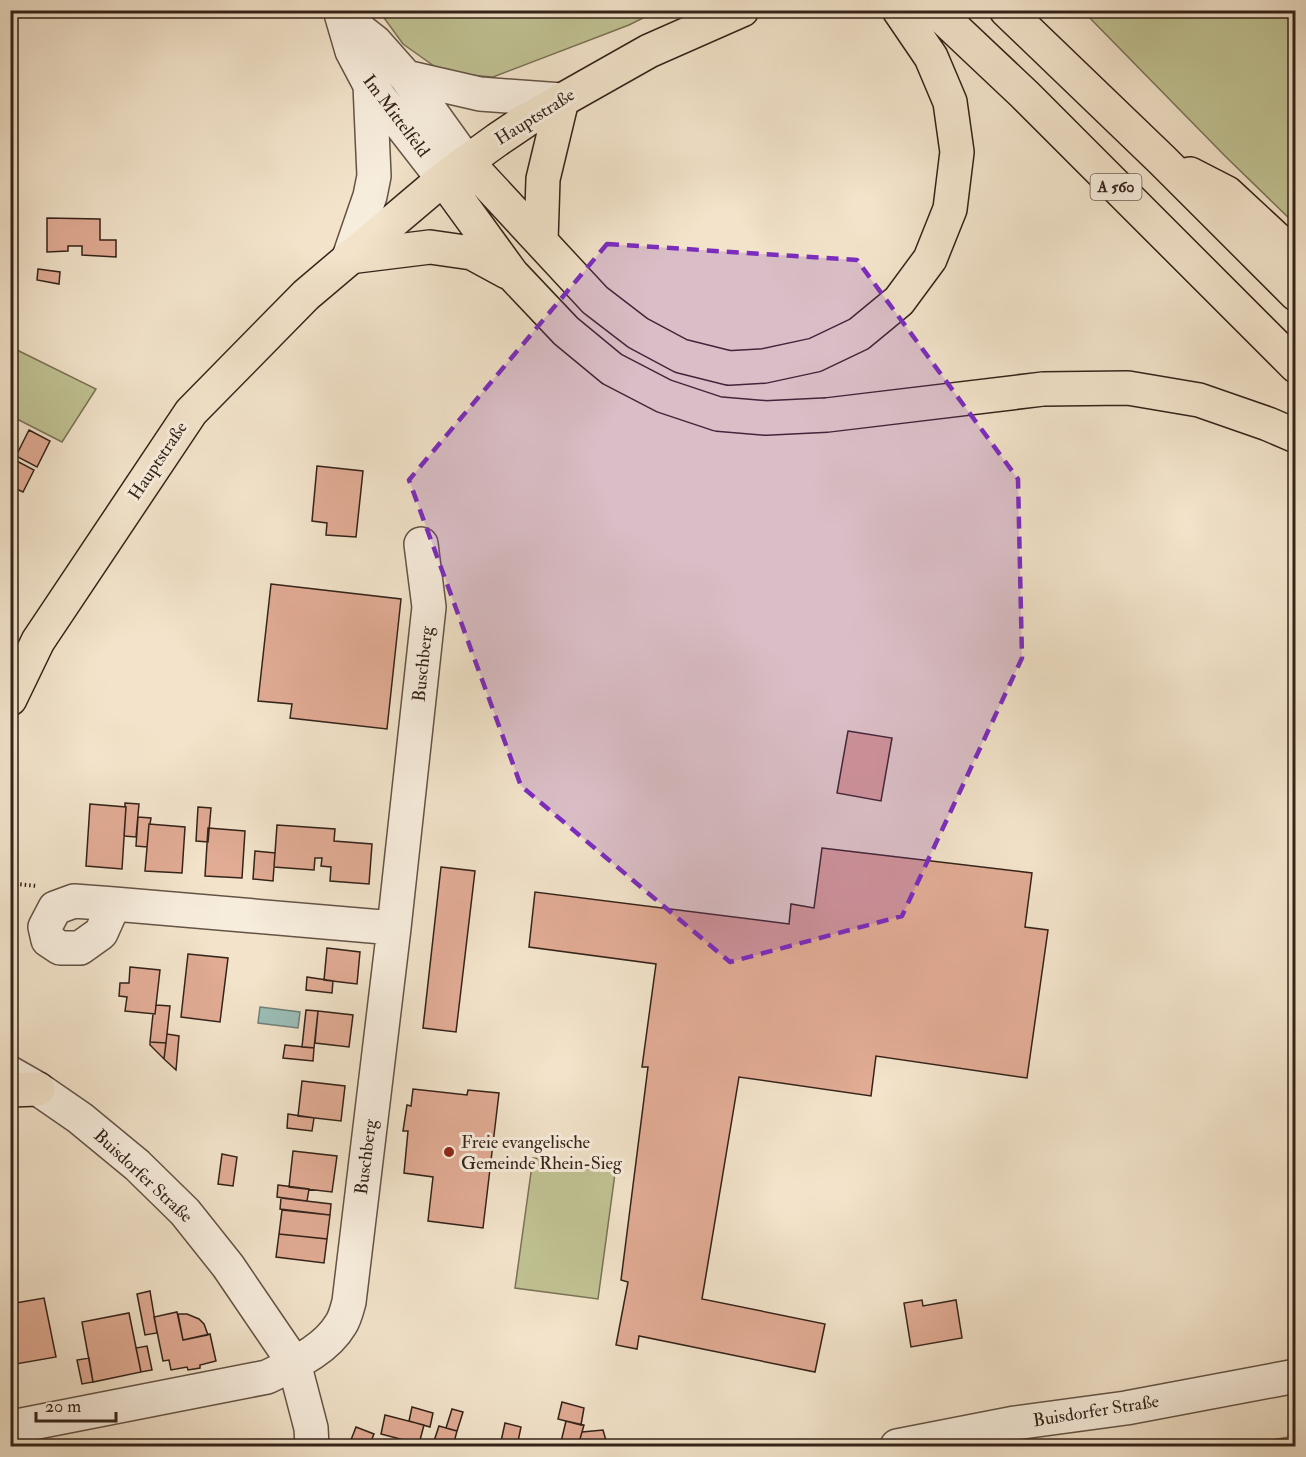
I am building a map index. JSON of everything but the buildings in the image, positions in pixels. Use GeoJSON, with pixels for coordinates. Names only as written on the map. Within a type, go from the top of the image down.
{"type":"FeatureCollection","features":[{"type":"Feature","properties":{"kind":"main road","name":"Hauptstraße"},"geometry":{"type":"LineString","coordinates":[[10,699],[38,640],[191,412],[306,294],[455,170],[525,122],[649,51],[742,10]]}},
{"type":"Feature","properties":{"kind":"main road"},"geometry":{"type":"LineString","coordinates":[[455,170],[541,241],[595,300],[638,333],[681,356],[729,368],[764,366],[815,355],[859,334],[899,301],[930,259],[950,209],[957,152],[950,102],[931,57],[899,10]]}},
{"type":"Feature","properties":{"kind":"main road","name":"A 560"},"geometry":{"type":"LineString","coordinates":[[935,10],[1024,94],[1296,366]]}},
{"type":"Feature","properties":{"kind":"main road","name":"A 560"},"geometry":{"type":"LineString","coordinates":[[1006,10],[1162,160],[1296,294]]}},
{"type":"Feature","properties":{"kind":"main road"},"geometry":{"type":"LineString","coordinates":[[541,241],[543,179],[562,100]]}},
{"type":"Feature","properties":{"kind":"main road"},"geometry":{"type":"LineString","coordinates":[[1162,160],[1227,193],[1296,257]]}},
{"type":"Feature","properties":{"kind":"main road"},"geometry":{"type":"LineString","coordinates":[[455,170],[512,274],[566,331],[612,369],[664,396],[718,414],[766,418],[826,415],[1043,389],[1128,388],[1198,400],[1296,436]]}},
{"type":"Feature","properties":{"kind":"main road"},"geometry":{"type":"LineString","coordinates":[[349,257],[430,247],[472,253],[512,274]]}},
{"type":"Feature","properties":{"kind":"street","name":"Im Mittelfeld"},"geometry":{"type":"LineString","coordinates":[[341,14],[375,42],[406,77],[455,170]]}},
{"type":"Feature","properties":{"kind":"street","name":"Im Mittelfeld"},"geometry":{"type":"LineString","coordinates":[[341,14],[352,51],[370,85],[455,170]]}},
{"type":"Feature","properties":{"kind":"street","name":"Im Mittelfeld"},"geometry":{"type":"LineString","coordinates":[[406,77],[480,94],[562,100]]}},
{"type":"Feature","properties":{"kind":"street"},"geometry":{"type":"LineString","coordinates":[[349,257],[370,196],[374,176],[370,85]]}},
{"type":"Feature","properties":{"kind":"street","name":"Buschberg"},"geometry":{"type":"LineString","coordinates":[[294,1363],[326,1343],[342,1324],[349,1302],[394,927],[429,607],[421,544]]}},
{"type":"Feature","properties":{"kind":"street"},"geometry":{"type":"LineString","coordinates":[[114,904],[394,927]]}},
{"type":"Feature","properties":{"kind":"street","name":"Buisdorfer Straße"},"geometry":{"type":"LineString","coordinates":[[10,1073],[24,1090],[80,1118],[137,1165],[185,1212],[228,1266],[294,1363],[312,1428],[312,1446]]}},
{"type":"Feature","properties":{"kind":"street"},"geometry":{"type":"LineString","coordinates":[[22,1425],[267,1377],[294,1363]]}},
{"type":"Feature","properties":{"kind":"street","name":"Buisdorfer Straße"},"geometry":{"type":"LineString","coordinates":[[897,1446],[1017,1435],[1126,1408],[1296,1376]]}},
{"type":"Feature","properties":{"kind":"path"},"geometry":{"type":"LineString","coordinates":[[10,801],[15,782]]}},
{"type":"Feature","properties":{"kind":"highlighted area"},"geometry":{"type":"Polygon","coordinates":[[[607,244],[857,260],[1018,479],[1022,658],[902,916],[730,962],[521,786],[409,480],[607,244]]]}},
{"type":"Feature","properties":{"kind":"green space"},"geometry":{"type":"Polygon","coordinates":[[[379,11],[657,11],[629,25],[493,77],[444,73],[403,44],[379,11]]]}},
{"type":"Feature","properties":{"kind":"green space"},"geometry":{"type":"Polygon","coordinates":[[[1083,11],[1295,11],[1295,224],[1225,156],[1083,11]]]}},
{"type":"Feature","properties":{"kind":"green space"},"geometry":{"type":"Polygon","coordinates":[[[11,347],[96,389],[62,442],[11,416],[11,347]]]}},
{"type":"Feature","properties":{"kind":"green space"},"geometry":{"type":"Polygon","coordinates":[[[533,1158],[616,1166],[598,1299],[515,1288],[533,1158]]]}},
{"type":"Feature","properties":{"kind":"green space"},"geometry":{"type":"Polygon","coordinates":[[[1295,1436],[1295,1446],[1236,1446],[1295,1436]]]}},
{"type":"Feature","properties":{"kind":"water"},"geometry":{"type":"Polygon","coordinates":[[[260,1007],[300,1012],[298,1028],[258,1023],[260,1007]]]}},
{"type":"Feature","properties":{"kind":"place","name":"Freie evangelische Gemeinde Rhein-Sieg"},"geometry":{"type":"Point","coordinates":[449,1152]}}]}
